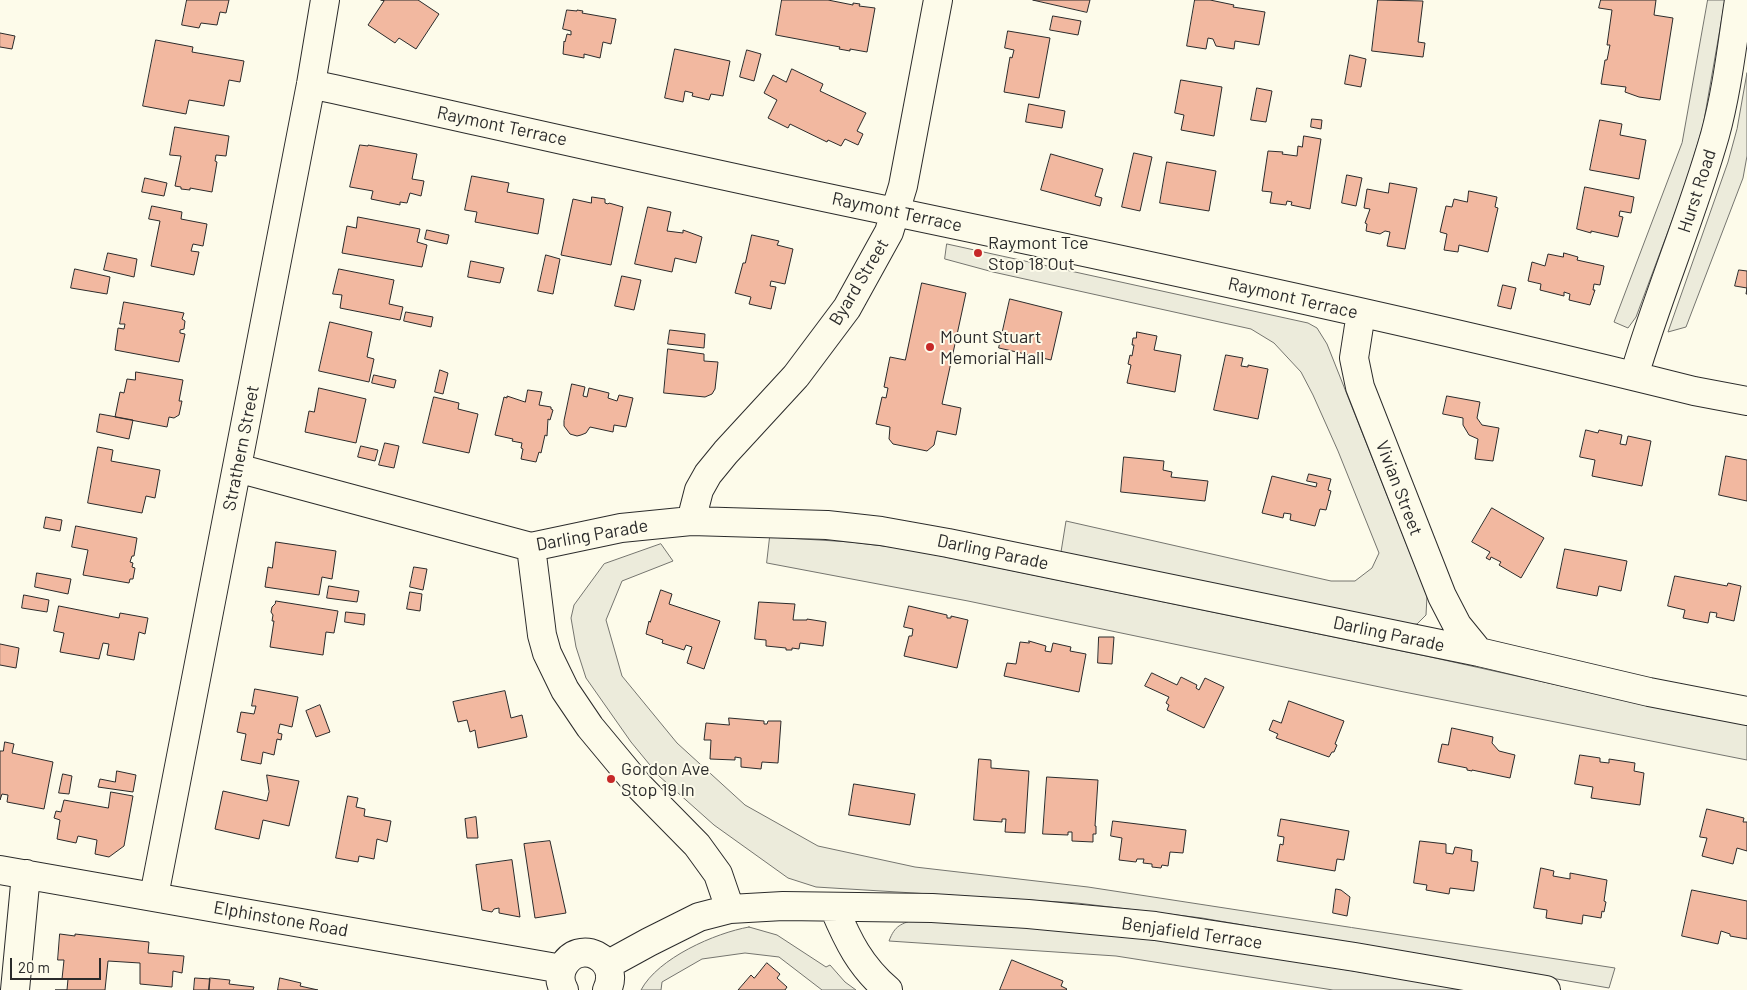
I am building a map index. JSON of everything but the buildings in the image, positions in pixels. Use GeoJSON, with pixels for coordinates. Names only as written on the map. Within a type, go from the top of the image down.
{"type":"FeatureCollection","features":[{"type":"Feature","properties":{"kind":"street","name":"Strathern Street"},"geometry":{"type":"LineString","coordinates":[[154,896],[311,84],[325,0]]}},
{"type":"Feature","properties":{"kind":"street","name":"Byard Street"},"geometry":{"type":"LineString","coordinates":[[691,521],[699,490],[708,474],[796,376],[847,308],[888,232],[896,213],[903,186],[938,0]]}},
{"type":"Feature","properties":{"kind":"street","name":"Hurst Road"},"geometry":{"type":"LineString","coordinates":[[1634,376],[1715,134],[1739,0]]}},
{"type":"Feature","properties":{"kind":"street","name":"Raymont Terrace"},"geometry":{"type":"LineString","coordinates":[[311,84],[896,213],[1067,248],[1361,313],[1694,391],[1747,401]]}},
{"type":"Feature","properties":{"kind":"street","name":"Vivian Street"},"geometry":{"type":"LineString","coordinates":[[1361,313],[1354,358],[1360,387],[1442,596],[1457,625],[1478,652]]}},
{"type":"Feature","properties":{"kind":"street","name":"Darling Parade"},"geometry":{"type":"LineString","coordinates":[[237,468],[530,547],[621,528],[691,521],[882,530],[1478,652],[1649,692],[1747,711]]}},
{"type":"Feature","properties":{"kind":"street"},"geometry":{"type":"LineString","coordinates":[[530,547],[542,635],[547,653],[565,690],[590,727],[638,786],[697,845],[718,874],[730,908]]}},
{"type":"Feature","properties":{"kind":"street","name":"Elphinstone Road"},"geometry":{"type":"LineString","coordinates":[[0,870],[154,896],[563,980]]}},
{"type":"Feature","properties":{"kind":"street"},"geometry":{"type":"LineString","coordinates":[[16,990],[26,874]]}},
{"type":"Feature","properties":{"kind":"street","name":"Benjafield Terrace"},"geometry":{"type":"LineString","coordinates":[[607,978],[648,942],[699,917],[730,908],[783,906],[932,908],[1028,914],[1155,926],[1355,957],[1546,990]]}},
{"type":"Feature","properties":{"kind":"street"},"geometry":{"type":"LineString","coordinates":[[834,908],[854,952],[863,965],[888,990]]}},
{"type":"Feature","properties":{"kind":"street"},"geometry":{"type":"LineString","coordinates":[[563,980],[570,958],[576,954],[583,953],[597,956],[607,978]]}},
{"type":"Feature","properties":{"kind":"shaded area"},"geometry":{"type":"Polygon","coordinates":[[[1708,0],[1725,0],[1703,126],[1685,186],[1636,317],[1628,328],[1614,322],[1682,143],[1708,0]]]}},
{"type":"Feature","properties":{"kind":"shaded area"},"geometry":{"type":"Polygon","coordinates":[[[1747,73],[1747,156],[1743,178],[1686,327],[1668,332],[1728,162],[1737,129],[1747,73]]]}},
{"type":"Feature","properties":{"kind":"shaded area"},"geometry":{"type":"Polygon","coordinates":[[[947,244],[1308,323],[1317,328],[1327,344],[1427,596],[1426,615],[1417,624],[1407,625],[1061,552],[1066,521],[1331,581],[1355,581],[1372,568],[1379,553],[1313,395],[1301,372],[1274,343],[1251,329],[993,272],[945,259],[947,244]]]}},
{"type":"Feature","properties":{"kind":"shaded area"},"geometry":{"type":"Polygon","coordinates":[[[770,537],[851,542],[907,549],[1426,656],[1702,717],[1747,724],[1747,760],[1399,691],[968,601],[767,563],[770,537]]]}},
{"type":"Feature","properties":{"kind":"shaded area"},"geometry":{"type":"Polygon","coordinates":[[[661,544],[673,561],[622,581],[606,620],[622,676],[677,743],[745,805],[818,846],[915,867],[1088,887],[1615,968],[1609,988],[1202,918],[1077,903],[816,887],[788,878],[714,825],[659,776],[631,742],[586,678],[576,647],[571,618],[574,605],[604,564],[661,544]]]}},
{"type":"Feature","properties":{"kind":"shaded area"},"geometry":{"type":"Polygon","coordinates":[[[916,919],[1018,925],[1155,938],[1468,990],[1333,990],[1116,956],[889,941],[899,926],[916,919]]]}},
{"type":"Feature","properties":{"kind":"shaded area"},"geometry":{"type":"Polygon","coordinates":[[[749,927],[777,935],[826,967],[830,965],[845,982],[856,990],[822,990],[779,957],[745,953],[702,959],[662,982],[661,990],[641,990],[649,978],[660,968],[689,949],[720,935],[749,927]]]}},
{"type":"Feature","properties":{"kind":"place","name":"Raymont Tce Stop 18 Out"},"geometry":{"type":"Point","coordinates":[978,253]}},
{"type":"Feature","properties":{"kind":"place","name":"Mount Stuart Memorial Hall"},"geometry":{"type":"Point","coordinates":[930,347]}},
{"type":"Feature","properties":{"kind":"place","name":"Gordon Ave Stop 19 In"},"geometry":{"type":"Point","coordinates":[611,779]}}]}
